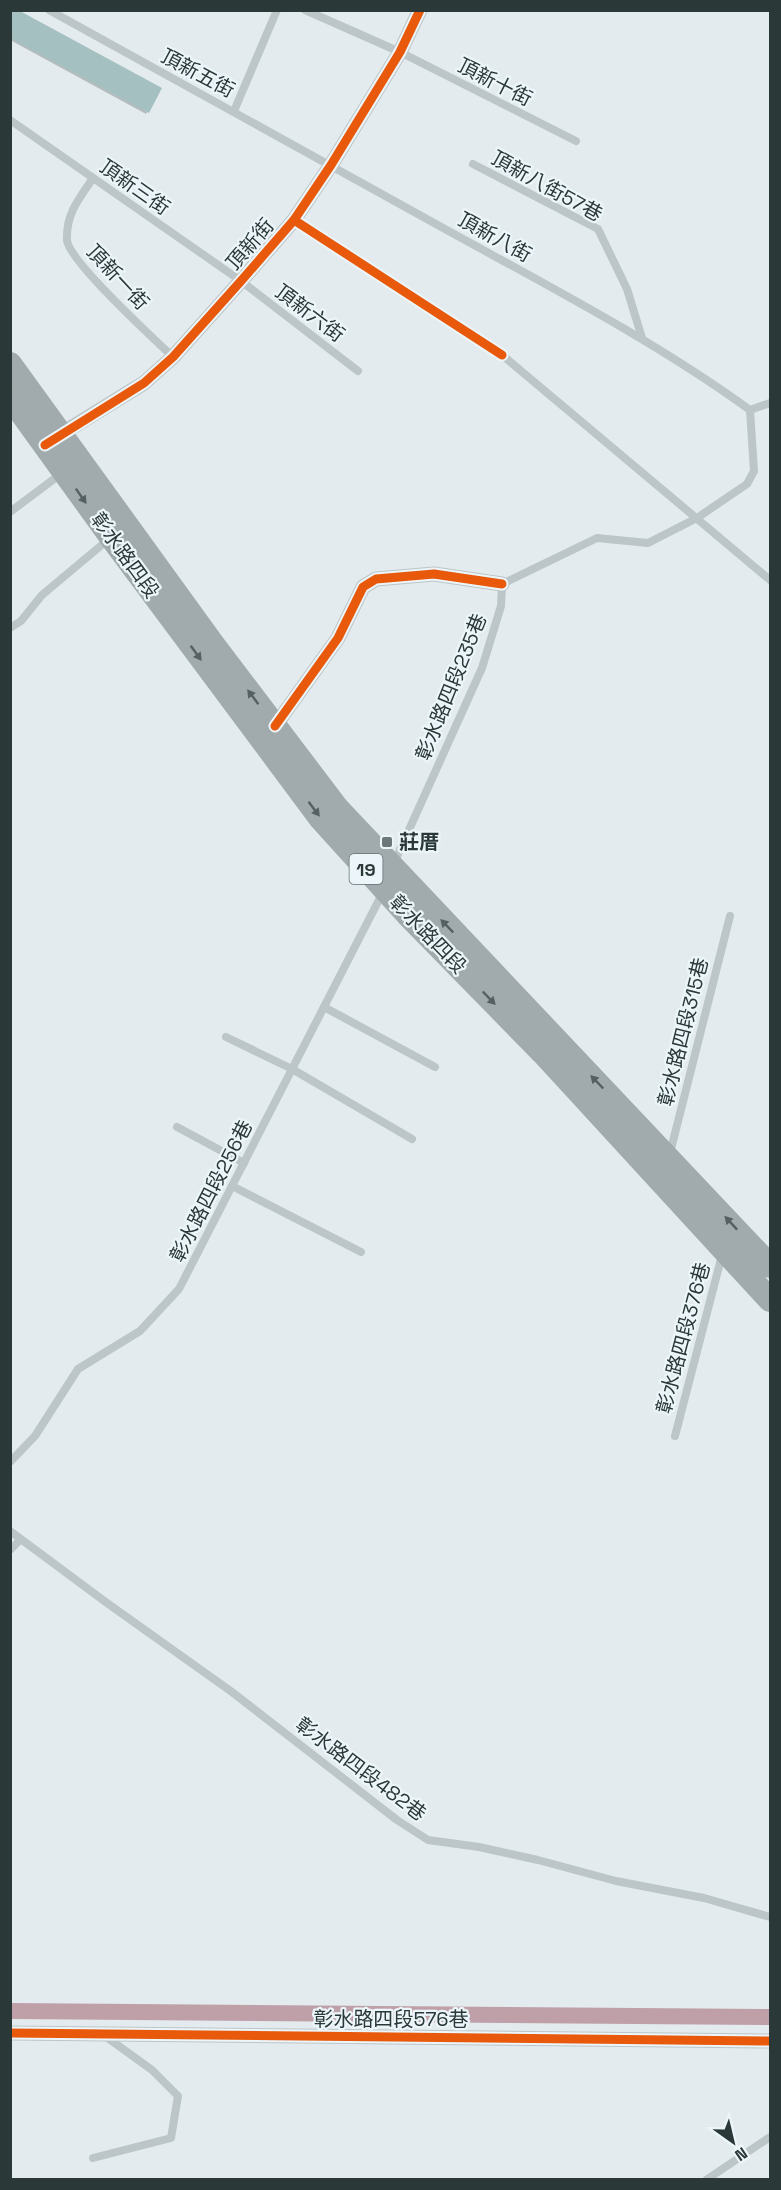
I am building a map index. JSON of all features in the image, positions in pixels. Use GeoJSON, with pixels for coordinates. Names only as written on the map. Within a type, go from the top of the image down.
{"type":"FeatureCollection","features":[{"type":"Feature","properties":{"kind":"main road","name":"彰水路四段"},"geometry":{"type":"LineString","coordinates":[[10,364],[53,439],[275,726],[388,878],[543,1053],[690,1195],[771,1266]]}},
{"type":"Feature","properties":{"kind":"main road","name":"彰水路四段"},"geometry":{"type":"LineString","coordinates":[[10,397],[53,439],[64,471],[321,819],[388,878],[669,1157],[723,1249],[771,1300]]}},
{"type":"Feature","properties":{"kind":"street","name":"頂新街"},"geometry":{"type":"LineString","coordinates":[[53,439],[144,382],[173,357],[241,281],[294,219],[331,165],[400,52],[420,10]]}},
{"type":"Feature","properties":{"kind":"street"},"geometry":{"type":"LineString","coordinates":[[275,726],[338,638],[363,587],[376,579],[434,574],[502,584]]}},
{"type":"Feature","properties":{"kind":"street","name":"彰水路四段576巷"},"geometry":{"type":"LineString","coordinates":[[10,2034],[771,2041]]}},
{"type":"Feature","properties":{"kind":"lane","name":"頂新五街"},"geometry":{"type":"LineString","coordinates":[[49,10],[331,165]]}},
{"type":"Feature","properties":{"kind":"lane"},"geometry":{"type":"LineString","coordinates":[[234,111],[277,10]]}},
{"type":"Feature","properties":{"kind":"lane","name":"頂新十街"},"geometry":{"type":"LineString","coordinates":[[305,10],[400,52],[576,141]]}},
{"type":"Feature","properties":{"kind":"lane","name":"頂新三街"},"geometry":{"type":"LineString","coordinates":[[10,120],[241,281]]}},
{"type":"Feature","properties":{"kind":"lane","name":"頂新八街57巷"},"geometry":{"type":"LineString","coordinates":[[473,164],[598,229],[627,289],[642,339]]}},
{"type":"Feature","properties":{"kind":"lane","name":"頂新八街"},"geometry":{"type":"LineString","coordinates":[[331,165],[642,339],[750,410]]}},
{"type":"Feature","properties":{"kind":"lane","name":"頂新一街"},"geometry":{"type":"LineString","coordinates":[[93,178],[69,215],[67,243],[73,254],[116,303],[173,357]]}},
{"type":"Feature","properties":{"kind":"lane","name":"頂新六街"},"geometry":{"type":"LineString","coordinates":[[241,281],[358,370]]}},
{"type":"Feature","properties":{"kind":"lane"},"geometry":{"type":"LineString","coordinates":[[502,355],[771,580]]}},
{"type":"Feature","properties":{"kind":"lane"},"geometry":{"type":"LineString","coordinates":[[502,584],[597,538],[648,543],[697,518],[747,484],[754,471],[750,410],[771,403]]}},
{"type":"Feature","properties":{"kind":"lane"},"geometry":{"type":"LineString","coordinates":[[10,512],[64,471]]}},
{"type":"Feature","properties":{"kind":"lane"},"geometry":{"type":"LineString","coordinates":[[10,628],[21,621],[42,595],[111,537]]}},
{"type":"Feature","properties":{"kind":"lane","name":"彰水路四段235巷"},"geometry":{"type":"LineString","coordinates":[[388,878],[482,668],[501,606],[502,584]]}},
{"type":"Feature","properties":{"kind":"lane","name":"彰水路四段256巷"},"geometry":{"type":"LineString","coordinates":[[10,1462],[35,1437],[78,1369],[140,1331],[179,1289],[388,878]]}},
{"type":"Feature","properties":{"kind":"lane","name":"彰水路四段315巷"},"geometry":{"type":"LineString","coordinates":[[669,1157],[730,916]]}},
{"type":"Feature","properties":{"kind":"lane"},"geometry":{"type":"LineString","coordinates":[[324,1007],[435,1067]]}},
{"type":"Feature","properties":{"kind":"lane"},"geometry":{"type":"LineString","coordinates":[[226,1037],[292,1069],[412,1139]]}},
{"type":"Feature","properties":{"kind":"lane"},"geometry":{"type":"LineString","coordinates":[[177,1127],[244,1163]]}},
{"type":"Feature","properties":{"kind":"lane"},"geometry":{"type":"LineString","coordinates":[[232,1186],[361,1252]]}},
{"type":"Feature","properties":{"kind":"lane","name":"彰水路四段376巷"},"geometry":{"type":"LineString","coordinates":[[675,1436],[723,1249]]}},
{"type":"Feature","properties":{"kind":"lane","name":"彰水路四段482巷"},"geometry":{"type":"LineString","coordinates":[[10,1532],[232,1692],[397,1820],[428,1840],[479,1847],[538,1860],[616,1881],[704,1898],[771,1917]]}},
{"type":"Feature","properties":{"kind":"lane"},"geometry":{"type":"LineString","coordinates":[[10,1550],[20,1540]]}},
{"type":"Feature","properties":{"kind":"lane"},"geometry":{"type":"LineString","coordinates":[[93,2158],[171,2138],[178,2096],[152,2070],[101,2034]]}},
{"type":"Feature","properties":{"kind":"lane"},"geometry":{"type":"LineString","coordinates":[[706,2180],[771,2137]]}},
{"type":"Feature","properties":{"kind":"building"},"geometry":{"type":"Polygon","coordinates":[[[10,10],[18,10],[162,88],[149,113],[10,38],[10,10]]]}},
{"type":"Feature","properties":{"kind":"waterway"},"geometry":{"type":"LineString","coordinates":[[10,2011],[770,2017]]}},
{"type":"Feature","properties":{"kind":"cycle path"},"geometry":{"type":"LineString","coordinates":[[45,445],[144,383],[173,357],[294,220],[331,165],[400,52],[420,10]]}},
{"type":"Feature","properties":{"kind":"cycle path"},"geometry":{"type":"LineString","coordinates":[[294,220],[502,355]]}},
{"type":"Feature","properties":{"kind":"cycle path"},"geometry":{"type":"LineString","coordinates":[[275,726],[338,638],[363,587],[376,579],[434,574],[502,584]]}},
{"type":"Feature","properties":{"kind":"cycle path"},"geometry":{"type":"LineString","coordinates":[[10,2033],[770,2041]]}},
{"type":"Feature","properties":{"kind":"place","name":"莊厝"},"geometry":{"type":"Point","coordinates":[387,842]}}]}
